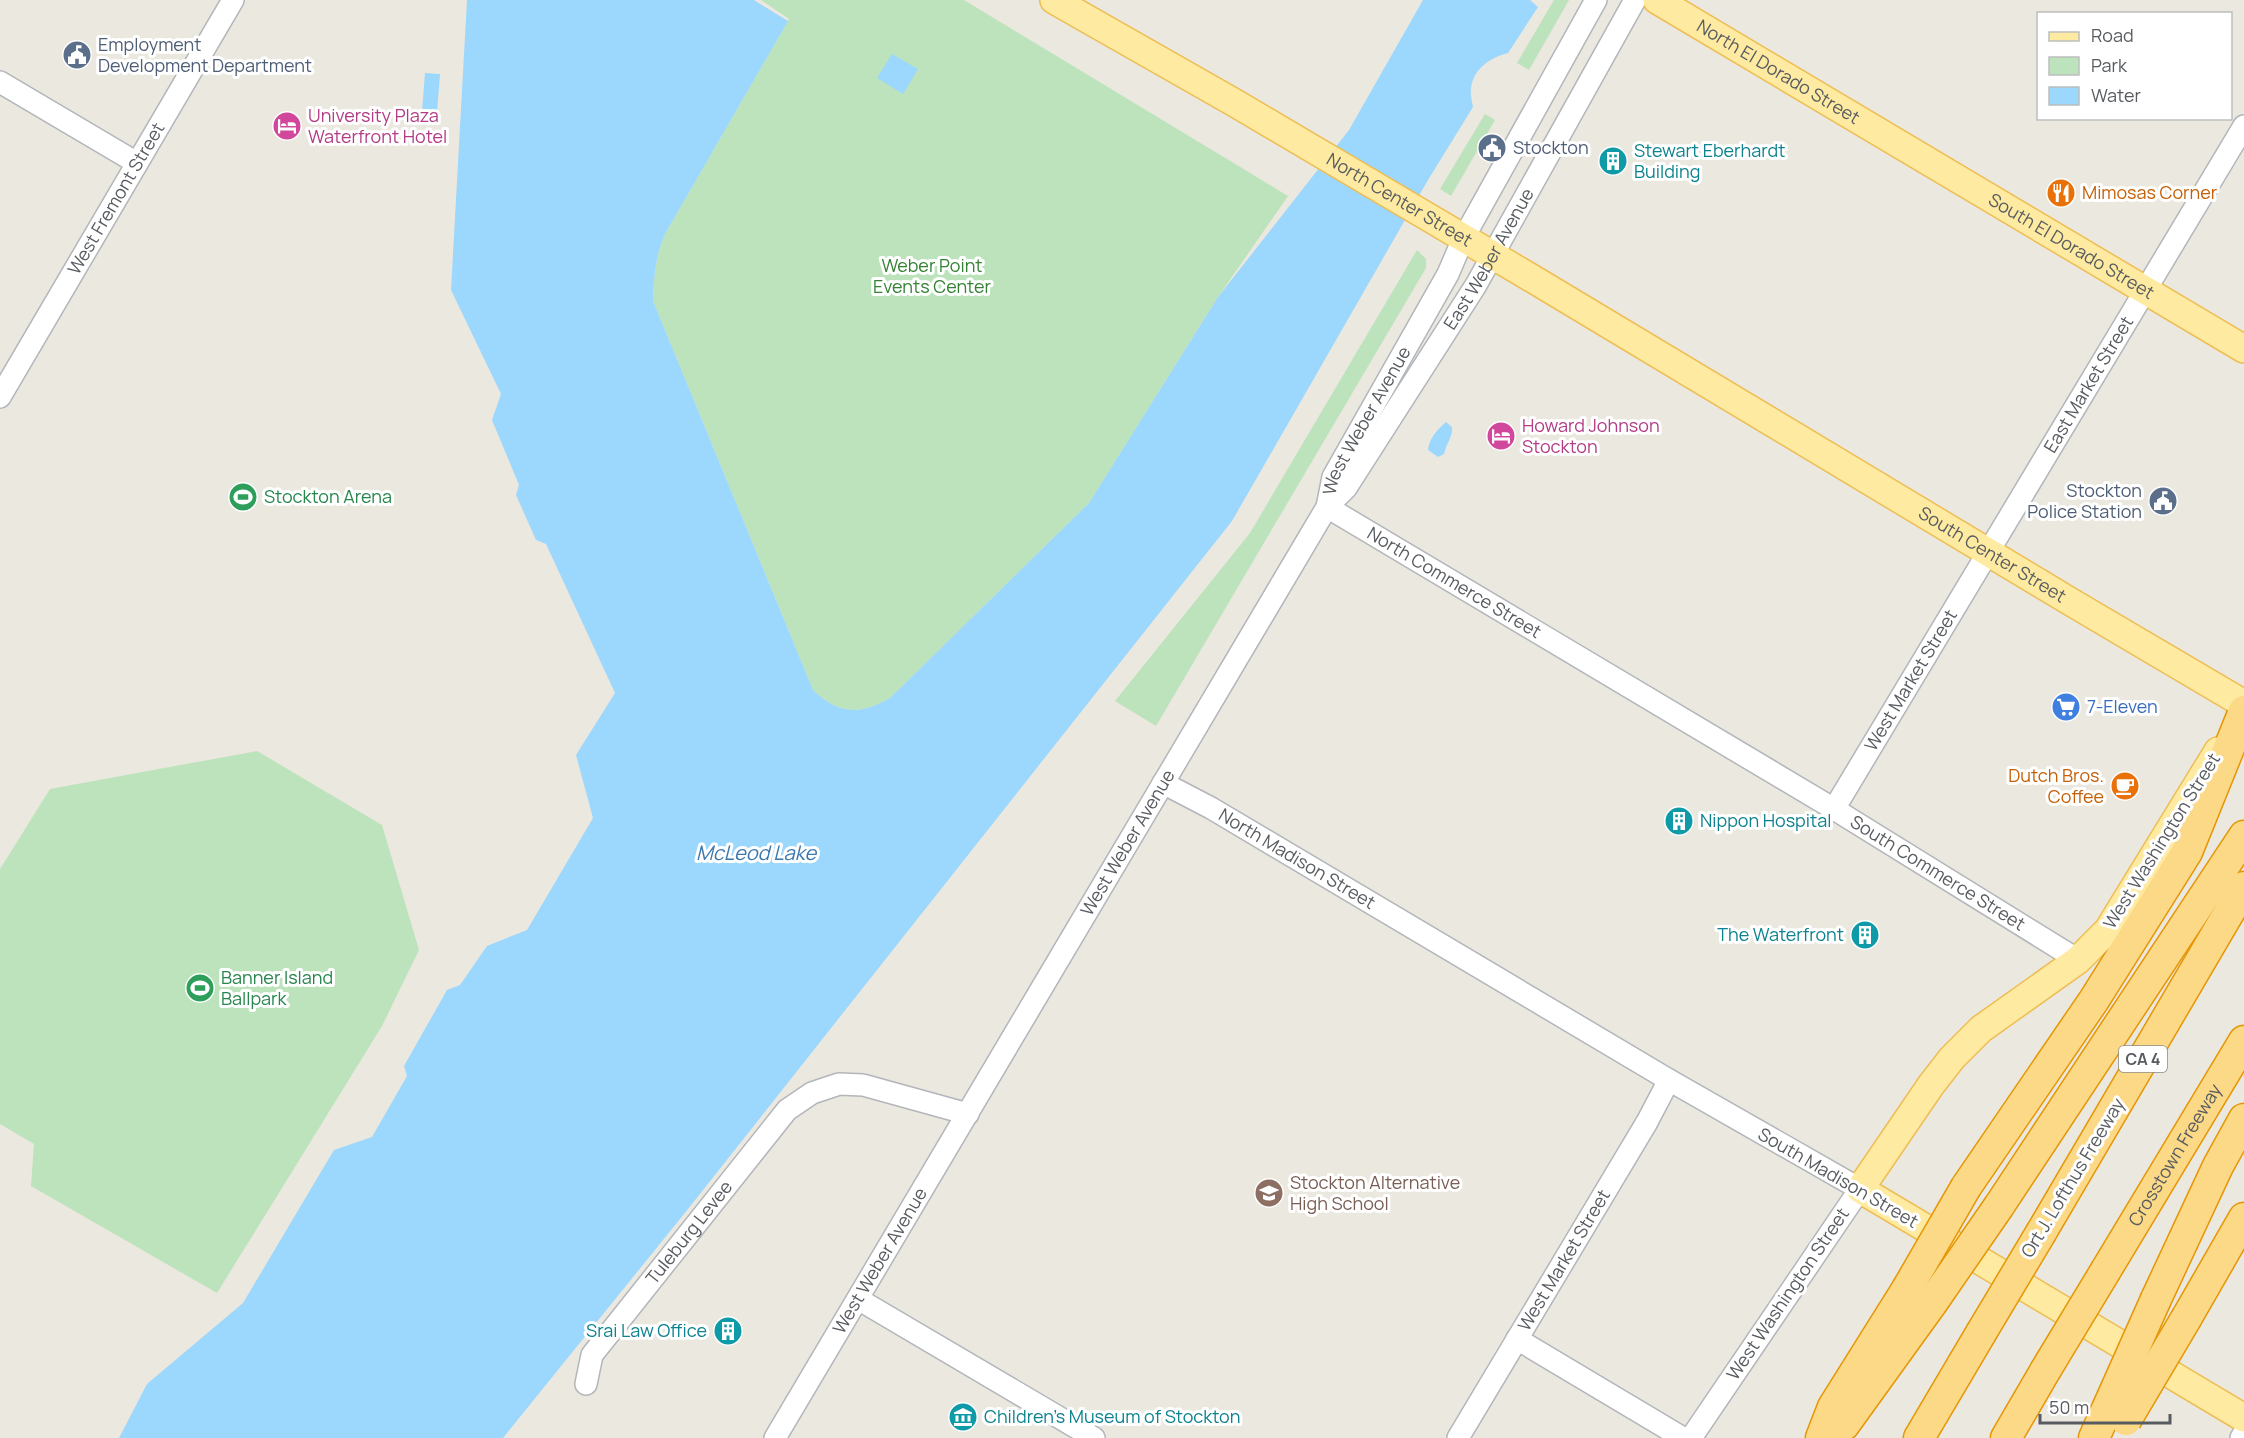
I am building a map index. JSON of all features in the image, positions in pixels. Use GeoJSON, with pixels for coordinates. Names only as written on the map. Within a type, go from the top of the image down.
{"type":"FeatureCollection","features":[{"type":"Feature","properties":{"kind":"highway"},"geometry":{"type":"LineString","coordinates":[[1834,1438],[1920,1296],[1966,1187],[2094,1000],[2187,852],[2244,710]]}},
{"type":"Feature","properties":{"kind":"highway"},"geometry":{"type":"LineString","coordinates":[[1821,1438],[1833,1407],[1920,1296],[1999,1206],[2244,836]]}},
{"type":"Feature","properties":{"kind":"highway","name":"Ort J. Lofthus Freeway"},"geometry":{"type":"LineString","coordinates":[[1919,1438],[2244,887]]}},
{"type":"Feature","properties":{"kind":"highway","name":"Crosstown Freeway"},"geometry":{"type":"LineString","coordinates":[[2006,1438],[2244,1041]]}},
{"type":"Feature","properties":{"kind":"highway"},"geometry":{"type":"LineString","coordinates":[[2116,1422],[2156,1299],[2218,1166],[2244,1119]]}},
{"type":"Feature","properties":{"kind":"highway"},"geometry":{"type":"LineString","coordinates":[[2094,1438],[2116,1422],[2187,1317],[2244,1218]]}},
{"type":"Feature","properties":{"kind":"main road","name":"North Center Street"},"geometry":{"type":"LineString","coordinates":[[1054,0],[1312,149],[1742,406]]}},
{"type":"Feature","properties":{"kind":"main road","name":"North El Dorado Street"},"geometry":{"type":"LineString","coordinates":[[1657,0],[1900,142]]}},
{"type":"Feature","properties":{"kind":"main road","name":"South El Dorado Street"},"geometry":{"type":"LineString","coordinates":[[1900,142],[2244,349]]}},
{"type":"Feature","properties":{"kind":"main road","name":"South Center Street"},"geometry":{"type":"LineString","coordinates":[[1742,406],[2244,704]]}},
{"type":"Feature","properties":{"kind":"main road","name":"West Washington Street"},"geometry":{"type":"LineString","coordinates":[[1860,1189],[1952,1058],[1982,1029],[2078,960],[2108,930],[2244,710]]}},
{"type":"Feature","properties":{"kind":"main road","name":"South Madison Street"},"geometry":{"type":"LineString","coordinates":[[1860,1189],[2244,1418]]}},
{"type":"Feature","properties":{"kind":"street","name":"West Fremont Street"},"geometry":{"type":"LineString","coordinates":[[0,398],[233,0]]}},
{"type":"Feature","properties":{"kind":"street","name":"East Weber Avenue"},"geometry":{"type":"LineString","coordinates":[[1463,239],[1596,0]]}},
{"type":"Feature","properties":{"kind":"street","name":"East Weber Avenue"},"geometry":{"type":"LineString","coordinates":[[1327,507],[1346,488],[1476,285],[1635,0]]}},
{"type":"Feature","properties":{"kind":"street"},"geometry":{"type":"LineString","coordinates":[[0,82],[137,163]]}},
{"type":"Feature","properties":{"kind":"street","name":"East Market Street"},"geometry":{"type":"LineString","coordinates":[[1989,552],[2244,126]]}},
{"type":"Feature","properties":{"kind":"street","name":"West Weber Avenue"},"geometry":{"type":"LineString","coordinates":[[775,1438],[1327,507],[1334,477],[1448,274],[1463,239]]}},
{"type":"Feature","properties":{"kind":"street","name":"North Commerce Street"},"geometry":{"type":"LineString","coordinates":[[1327,507],[1582,659]]}},
{"type":"Feature","properties":{"kind":"street","name":"West Market Street"},"geometry":{"type":"LineString","coordinates":[[1834,809],[1989,552]]}},
{"type":"Feature","properties":{"kind":"street","name":"South Commerce Street"},"geometry":{"type":"LineString","coordinates":[[1582,659],[1834,809],[2078,960]]}},
{"type":"Feature","properties":{"kind":"street","name":"North Madison Street"},"geometry":{"type":"LineString","coordinates":[[1163,783],[1211,808],[1431,939]]}},
{"type":"Feature","properties":{"kind":"street","name":"South Madison Street"},"geometry":{"type":"LineString","coordinates":[[1431,939],[1669,1080],[1860,1189]]}},
{"type":"Feature","properties":{"kind":"street","name":"West Market Street"},"geometry":{"type":"LineString","coordinates":[[1458,1438],[1647,1122],[1669,1080]]}},
{"type":"Feature","properties":{"kind":"street","name":"Tuleburg Levee"},"geometry":{"type":"LineString","coordinates":[[586,1384],[592,1355],[787,1110],[812,1093],[839,1084],[863,1085],[968,1114]]}},
{"type":"Feature","properties":{"kind":"street","name":"West Washington Street"},"geometry":{"type":"LineString","coordinates":[[1691,1438],[1860,1189]]}},
{"type":"Feature","properties":{"kind":"street"},"geometry":{"type":"LineString","coordinates":[[858,1299],[1094,1438]]}},
{"type":"Feature","properties":{"kind":"street"},"geometry":{"type":"LineString","coordinates":[[1517,1340],[1683,1438]]}},
{"type":"Feature","properties":{"kind":"street"},"geometry":{"type":"LineString","coordinates":[[2241,1438],[2244,1433]]}},
{"type":"Feature","properties":{"kind":"green space","name":"Weber Point Events Center"},"geometry":{"type":"Polygon","coordinates":[[[761,0],[964,0],[1288,196],[1218,297],[1089,503],[890,698],[859,710],[841,708],[813,690],[653,301],[657,259],[665,234],[789,19],[761,0]]]}},
{"type":"Feature","properties":{"kind":"green space"},"geometry":{"type":"Polygon","coordinates":[[[1554,0],[1569,0],[1529,70],[1517,63],[1554,0]]]}},
{"type":"Feature","properties":{"kind":"green space"},"geometry":{"type":"Polygon","coordinates":[[[1485,114],[1495,120],[1451,196],[1440,189],[1485,114]]]}},
{"type":"Feature","properties":{"kind":"green space"},"geometry":{"type":"Polygon","coordinates":[[[1417,250],[1426,259],[1426,268],[1156,726],[1115,701],[1250,533],[1417,250]]]}},
{"type":"Feature","properties":{"kind":"green space","name":"Banner Island Ballpark"},"geometry":{"type":"Polygon","coordinates":[[[257,751],[382,825],[419,950],[382,1026],[217,1293],[31,1186],[34,1144],[0,1124],[0,869],[50,789],[257,751]]]}},
{"type":"Feature","properties":{"kind":"water","name":"McLeod Lake"},"geometry":{"type":"Polygon","coordinates":[[[467,0],[754,0],[788,21],[665,234],[657,259],[653,301],[813,690],[832,704],[850,710],[859,710],[879,704],[890,698],[1089,503],[1218,297],[1349,130],[1423,0],[1530,0],[1538,7],[1508,53],[1489,61],[1479,69],[1471,90],[1473,107],[1428,180],[1232,521],[688,1209],[503,1438],[119,1438],[147,1384],[243,1303],[334,1150],[372,1137],[407,1076],[404,1066],[447,990],[460,985],[487,946],[527,930],[593,818],[576,755],[615,693],[546,544],[536,540],[516,495],[519,485],[492,420],[501,394],[451,290],[467,0]]]}},
{"type":"Feature","properties":{"kind":"water"},"geometry":{"type":"Polygon","coordinates":[[[892,54],[918,69],[903,94],[877,78],[892,54]]]}},
{"type":"Feature","properties":{"kind":"water"},"geometry":{"type":"Polygon","coordinates":[[[425,73],[440,74],[437,112],[422,111],[425,73]]]}},
{"type":"Feature","properties":{"kind":"water"},"geometry":{"type":"Polygon","coordinates":[[[1446,422],[1452,427],[1451,434],[1444,454],[1438,457],[1428,450],[1434,434],[1446,422]]]}},
{"type":"Feature","properties":{"kind":"place","name":"Employment Development Department"},"geometry":{"type":"Point","coordinates":[77,55]}},
{"type":"Feature","properties":{"kind":"place","name":"University Plaza Waterfront Hotel"},"geometry":{"type":"Point","coordinates":[287,126]}},
{"type":"Feature","properties":{"kind":"place","name":"Stockton"},"geometry":{"type":"Point","coordinates":[1492,148]}},
{"type":"Feature","properties":{"kind":"place","name":"Stewart Eberhardt Building"},"geometry":{"type":"Point","coordinates":[1613,161]}},
{"type":"Feature","properties":{"kind":"place","name":"Mimosas Corner"},"geometry":{"type":"Point","coordinates":[2061,193]}},
{"type":"Feature","properties":{"kind":"place","name":"Howard Johnson Stockton"},"geometry":{"type":"Point","coordinates":[1501,436]}},
{"type":"Feature","properties":{"kind":"place","name":"Stockton Arena"},"geometry":{"type":"Point","coordinates":[243,497]}},
{"type":"Feature","properties":{"kind":"place","name":"Stockton Police Station"},"geometry":{"type":"Point","coordinates":[2163,501]}},
{"type":"Feature","properties":{"kind":"place","name":"7-Eleven"},"geometry":{"type":"Point","coordinates":[2066,707]}},
{"type":"Feature","properties":{"kind":"place","name":"Dutch Bros. Coffee"},"geometry":{"type":"Point","coordinates":[2125,786]}},
{"type":"Feature","properties":{"kind":"place","name":"Nippon Hospital"},"geometry":{"type":"Point","coordinates":[1679,821]}},
{"type":"Feature","properties":{"kind":"place","name":"The Waterfront"},"geometry":{"type":"Point","coordinates":[1865,935]}},
{"type":"Feature","properties":{"kind":"place","name":"Banner Island Ballpark"},"geometry":{"type":"Point","coordinates":[200,988]}},
{"type":"Feature","properties":{"kind":"place","name":"Stockton Alternative High School"},"geometry":{"type":"Point","coordinates":[1269,1193]}},
{"type":"Feature","properties":{"kind":"place","name":"Srai Law Office"},"geometry":{"type":"Point","coordinates":[728,1331]}},
{"type":"Feature","properties":{"kind":"place","name":"Children's Museum of Stockton"},"geometry":{"type":"Point","coordinates":[963,1417]}}]}
